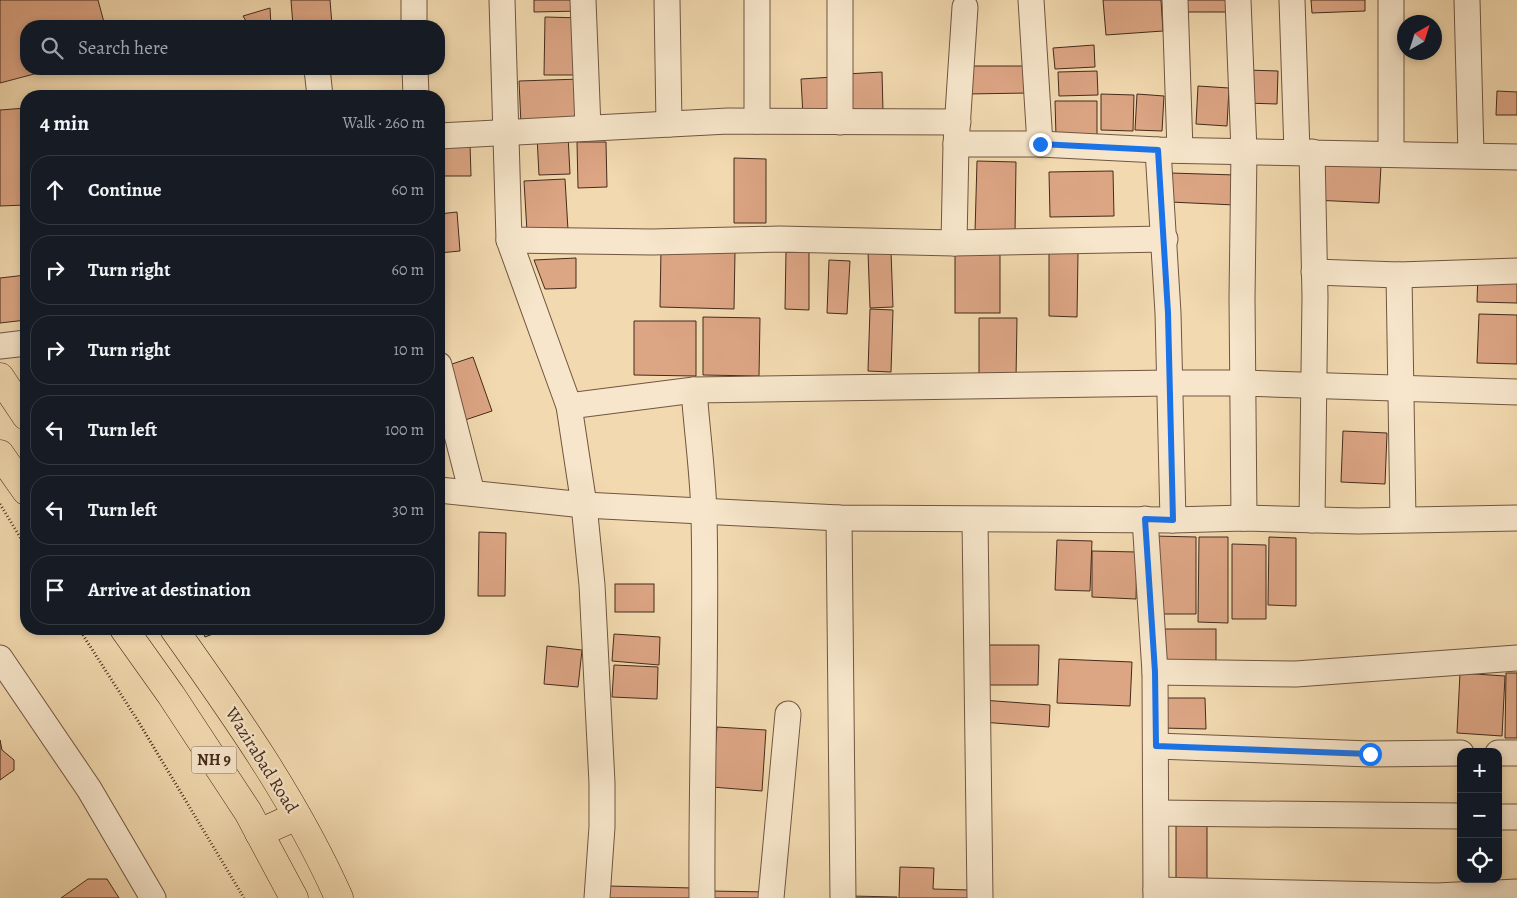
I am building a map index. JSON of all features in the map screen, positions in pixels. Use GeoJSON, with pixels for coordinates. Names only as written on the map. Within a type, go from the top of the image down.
{"type":"FeatureCollection","features":[{"type":"Feature","properties":{"kind":"main road"},"geometry":{"type":"LineString","coordinates":[[0,377],[20,407]]}},
{"type":"Feature","properties":{"kind":"main road"},"geometry":{"type":"LineString","coordinates":[[0,454],[20,482]]}},
{"type":"Feature","properties":{"kind":"main road","name":"NH 9"},"geometry":{"type":"LineString","coordinates":[[128,635],[171,695],[248,812],[294,898]]}},
{"type":"Feature","properties":{"kind":"main road","name":"Wazirabad Road"},"geometry":{"type":"LineString","coordinates":[[178,635],[246,730],[297,816],[339,898]]}},
{"type":"Feature","properties":{"kind":"main road"},"geometry":{"type":"LineString","coordinates":[[259,833],[297,816]]}},
{"type":"Feature","properties":{"kind":"street"},"geometry":{"type":"LineString","coordinates":[[414,0],[414,20]]}},
{"type":"Feature","properties":{"kind":"street"},"geometry":{"type":"LineString","coordinates":[[502,0],[507,133],[508,240],[569,406],[584,505],[592,585],[602,783],[602,827],[597,898]]}},
{"type":"Feature","properties":{"kind":"street"},"geometry":{"type":"LineString","coordinates":[[584,0],[588,128]]}},
{"type":"Feature","properties":{"kind":"street"},"geometry":{"type":"LineString","coordinates":[[667,0],[669,124]]}},
{"type":"Feature","properties":{"kind":"street"},"geometry":{"type":"LineString","coordinates":[[757,0],[757,121]]}},
{"type":"Feature","properties":{"kind":"street"},"geometry":{"type":"LineString","coordinates":[[840,0],[840,122]]}},
{"type":"Feature","properties":{"kind":"street"},"geometry":{"type":"LineString","coordinates":[[1031,0],[1040,144]]}},
{"type":"Feature","properties":{"kind":"street"},"geometry":{"type":"LineString","coordinates":[[1173,520],[1165,239],[1175,0]]}},
{"type":"Feature","properties":{"kind":"street"},"geometry":{"type":"LineString","coordinates":[[1238,0],[1244,151],[1244,518]]}},
{"type":"Feature","properties":{"kind":"street"},"geometry":{"type":"LineString","coordinates":[[1292,0],[1314,272],[1312,520]]}},
{"type":"Feature","properties":{"kind":"street"},"geometry":{"type":"LineString","coordinates":[[1390,154],[1391,0]]}},
{"type":"Feature","properties":{"kind":"street"},"geometry":{"type":"LineString","coordinates":[[1467,0],[1471,155]]}},
{"type":"Feature","properties":{"kind":"street"},"geometry":{"type":"LineString","coordinates":[[954,244],[957,133],[965,7]]}},
{"type":"Feature","properties":{"kind":"street"},"geometry":{"type":"LineString","coordinates":[[318,75],[319,90]]}},
{"type":"Feature","properties":{"kind":"street"},"geometry":{"type":"LineString","coordinates":[[415,75],[416,90]]}},
{"type":"Feature","properties":{"kind":"street"},"geometry":{"type":"LineString","coordinates":[[445,136],[669,124],[757,121],[840,122],[957,133],[1040,144],[1169,150],[1517,157]]}},
{"type":"Feature","properties":{"kind":"street"},"geometry":{"type":"LineString","coordinates":[[508,240],[652,242],[780,239],[954,244],[1165,239]]}},
{"type":"Feature","properties":{"kind":"street"},"geometry":{"type":"LineString","coordinates":[[1314,272],[1399,275],[1517,271]]}},
{"type":"Feature","properties":{"kind":"street"},"geometry":{"type":"LineString","coordinates":[[1399,275],[1403,520]]}},
{"type":"Feature","properties":{"kind":"street"},"geometry":{"type":"LineString","coordinates":[[0,346],[20,344]]}},
{"type":"Feature","properties":{"kind":"street"},"geometry":{"type":"LineString","coordinates":[[569,406],[694,390],[1243,383],[1402,390],[1517,392]]}},
{"type":"Feature","properties":{"kind":"street"},"geometry":{"type":"LineString","coordinates":[[445,388],[472,493]]}},
{"type":"Feature","properties":{"kind":"street"},"geometry":{"type":"LineString","coordinates":[[694,390],[704,512],[705,645],[701,797],[702,898]]}},
{"type":"Feature","properties":{"kind":"street"},"geometry":{"type":"LineString","coordinates":[[445,491],[584,505],[839,518],[975,520],[1244,518],[1403,520],[1517,518]]}},
{"type":"Feature","properties":{"kind":"street"},"geometry":{"type":"LineString","coordinates":[[839,518],[843,898]]}},
{"type":"Feature","properties":{"kind":"street"},"geometry":{"type":"LineString","coordinates":[[1145,519],[1155,672],[1156,894],[1437,897],[1517,892]]}},
{"type":"Feature","properties":{"kind":"street"},"geometry":{"type":"LineString","coordinates":[[975,520],[980,898]]}},
{"type":"Feature","properties":{"kind":"street"},"geometry":{"type":"LineString","coordinates":[[0,658],[89,789],[153,898]]}},
{"type":"Feature","properties":{"kind":"street"},"geometry":{"type":"LineString","coordinates":[[1155,672],[1296,674],[1517,658]]}},
{"type":"Feature","properties":{"kind":"street"},"geometry":{"type":"LineString","coordinates":[[771,898],[788,714]]}},
{"type":"Feature","properties":{"kind":"street"},"geometry":{"type":"LineString","coordinates":[[1156,746],[1370,754],[1457,753]]}},
{"type":"Feature","properties":{"kind":"street"},"geometry":{"type":"LineString","coordinates":[[1502,753],[1517,753]]}},
{"type":"Feature","properties":{"kind":"street"},"geometry":{"type":"LineString","coordinates":[[1157,813],[1457,816]]}},
{"type":"Feature","properties":{"kind":"street"},"geometry":{"type":"LineString","coordinates":[[1502,817],[1517,817]]}},
{"type":"Feature","properties":{"kind":"path"},"geometry":{"type":"LineString","coordinates":[[0,504],[20,537]]}},
{"type":"Feature","properties":{"kind":"path"},"geometry":{"type":"LineString","coordinates":[[83,635],[148,738],[244,898]]}},
{"type":"Feature","properties":{"kind":"building"},"geometry":{"type":"Polygon","coordinates":[[[0,0],[98,0],[103,20],[20,20],[20,75],[30,75],[0,83],[0,0]]]}},
{"type":"Feature","properties":{"kind":"building"},"geometry":{"type":"Polygon","coordinates":[[[291,0],[330,0],[332,20],[293,20],[291,0]]]}},
{"type":"Feature","properties":{"kind":"building"},"geometry":{"type":"Polygon","coordinates":[[[534,0],[581,0],[581,11],[534,12],[534,0]]]}},
{"type":"Feature","properties":{"kind":"building"},"geometry":{"type":"Polygon","coordinates":[[[1103,0],[1161,0],[1163,31],[1106,35],[1103,0]]]}},
{"type":"Feature","properties":{"kind":"building"},"geometry":{"type":"Polygon","coordinates":[[[1181,0],[1230,0],[1230,12],[1181,12],[1181,0]]]}},
{"type":"Feature","properties":{"kind":"building"},"geometry":{"type":"Polygon","coordinates":[[[1311,0],[1365,0],[1365,11],[1312,13],[1311,0]]]}},
{"type":"Feature","properties":{"kind":"building"},"geometry":{"type":"Polygon","coordinates":[[[270,8],[271,20],[245,20],[243,16],[270,8]]]}},
{"type":"Feature","properties":{"kind":"building"},"geometry":{"type":"Polygon","coordinates":[[[545,17],[583,18],[583,75],[544,75],[545,17]]]}},
{"type":"Feature","properties":{"kind":"building"},"geometry":{"type":"Polygon","coordinates":[[[1094,45],[1095,67],[1055,69],[1053,48],[1094,45]]]}},
{"type":"Feature","properties":{"kind":"building"},"geometry":{"type":"Polygon","coordinates":[[[965,66],[1028,66],[1029,93],[966,94],[965,66]]]}},
{"type":"Feature","properties":{"kind":"building"},"geometry":{"type":"Polygon","coordinates":[[[1246,70],[1278,71],[1277,104],[1245,103],[1246,70]]]}},
{"type":"Feature","properties":{"kind":"building"},"geometry":{"type":"Polygon","coordinates":[[[1097,71],[1098,95],[1059,96],[1058,72],[1097,71]]]}},
{"type":"Feature","properties":{"kind":"building"},"geometry":{"type":"Polygon","coordinates":[[[882,72],[883,112],[848,113],[846,74],[882,72]]]}},
{"type":"Feature","properties":{"kind":"building"},"geometry":{"type":"Polygon","coordinates":[[[834,77],[836,114],[803,116],[801,79],[834,77]]]}},
{"type":"Feature","properties":{"kind":"building"},"geometry":{"type":"Polygon","coordinates":[[[581,79],[583,122],[521,124],[519,81],[581,79]]]}},
{"type":"Feature","properties":{"kind":"building"},"geometry":{"type":"Polygon","coordinates":[[[1198,86],[1229,88],[1227,126],[1196,124],[1198,86]]]}},
{"type":"Feature","properties":{"kind":"building"},"geometry":{"type":"Polygon","coordinates":[[[1497,91],[1517,92],[1517,115],[1496,115],[1497,91]]]}},
{"type":"Feature","properties":{"kind":"building"},"geometry":{"type":"Polygon","coordinates":[[[1101,94],[1134,95],[1133,131],[1101,130],[1101,94]]]}},
{"type":"Feature","properties":{"kind":"building"},"geometry":{"type":"Polygon","coordinates":[[[1137,94],[1164,96],[1162,131],[1135,130],[1137,94]]]}},
{"type":"Feature","properties":{"kind":"building"},"geometry":{"type":"Polygon","coordinates":[[[1055,101],[1097,101],[1097,137],[1056,137],[1055,101]]]}},
{"type":"Feature","properties":{"kind":"building"},"geometry":{"type":"Polygon","coordinates":[[[20,108],[20,205],[0,206],[0,110],[20,108]]]}},
{"type":"Feature","properties":{"kind":"building"},"geometry":{"type":"Polygon","coordinates":[[[568,135],[570,174],[539,175],[537,137],[568,135]]]}},
{"type":"Feature","properties":{"kind":"building"},"geometry":{"type":"Polygon","coordinates":[[[577,142],[606,142],[607,187],[578,188],[577,142]]]}},
{"type":"Feature","properties":{"kind":"building"},"geometry":{"type":"Polygon","coordinates":[[[470,144],[471,176],[445,176],[445,145],[470,144]]]}},
{"type":"Feature","properties":{"kind":"building"},"geometry":{"type":"Polygon","coordinates":[[[734,158],[766,159],[766,223],[734,223],[734,158]]]}},
{"type":"Feature","properties":{"kind":"building"},"geometry":{"type":"Polygon","coordinates":[[[977,161],[1016,162],[1015,233],[975,232],[977,161]]]}},
{"type":"Feature","properties":{"kind":"building"},"geometry":{"type":"Polygon","coordinates":[[[1315,161],[1381,165],[1379,203],[1313,200],[1315,161]]]}},
{"type":"Feature","properties":{"kind":"building"},"geometry":{"type":"Polygon","coordinates":[[[1113,171],[1114,216],[1050,217],[1049,172],[1113,171]]]}},
{"type":"Feature","properties":{"kind":"building"},"geometry":{"type":"Polygon","coordinates":[[[1170,173],[1236,175],[1235,205],[1170,202],[1170,173]]]}},
{"type":"Feature","properties":{"kind":"building"},"geometry":{"type":"Polygon","coordinates":[[[565,179],[568,230],[527,232],[524,181],[565,179]]]}},
{"type":"Feature","properties":{"kind":"building"},"geometry":{"type":"Polygon","coordinates":[[[457,212],[460,251],[445,252],[445,213],[457,212]]]}},
{"type":"Feature","properties":{"kind":"building"},"geometry":{"type":"Polygon","coordinates":[[[661,249],[735,252],[734,309],[660,307],[661,249]]]}},
{"type":"Feature","properties":{"kind":"building"},"geometry":{"type":"Polygon","coordinates":[[[955,249],[1000,249],[1000,313],[955,313],[955,249]]]}},
{"type":"Feature","properties":{"kind":"building"},"geometry":{"type":"Polygon","coordinates":[[[868,251],[891,251],[893,307],[870,308],[868,251]]]}},
{"type":"Feature","properties":{"kind":"building"},"geometry":{"type":"Polygon","coordinates":[[[786,252],[809,252],[809,310],[785,309],[786,252]]]}},
{"type":"Feature","properties":{"kind":"building"},"geometry":{"type":"Polygon","coordinates":[[[1049,253],[1078,253],[1077,317],[1049,316],[1049,253]]]}},
{"type":"Feature","properties":{"kind":"building"},"geometry":{"type":"Polygon","coordinates":[[[576,258],[576,288],[545,289],[534,260],[576,258]]]}},
{"type":"Feature","properties":{"kind":"building"},"geometry":{"type":"Polygon","coordinates":[[[829,260],[850,261],[847,314],[827,313],[829,260]]]}},
{"type":"Feature","properties":{"kind":"building"},"geometry":{"type":"Polygon","coordinates":[[[1478,272],[1517,274],[1517,303],[1477,302],[1478,272]]]}},
{"type":"Feature","properties":{"kind":"building"},"geometry":{"type":"Polygon","coordinates":[[[20,276],[20,321],[0,323],[0,278],[20,276]]]}},
{"type":"Feature","properties":{"kind":"building"},"geometry":{"type":"Polygon","coordinates":[[[870,309],[893,310],[891,372],[868,371],[870,309]]]}},
{"type":"Feature","properties":{"kind":"building"},"geometry":{"type":"Polygon","coordinates":[[[1479,314],[1517,315],[1517,364],[1477,363],[1479,314]]]}},
{"type":"Feature","properties":{"kind":"building"},"geometry":{"type":"Polygon","coordinates":[[[703,317],[760,318],[759,376],[703,375],[703,317]]]}},
{"type":"Feature","properties":{"kind":"building"},"geometry":{"type":"Polygon","coordinates":[[[979,318],[1017,318],[1016,379],[979,379],[979,318]]]}},
{"type":"Feature","properties":{"kind":"building"},"geometry":{"type":"Polygon","coordinates":[[[634,321],[696,321],[696,376],[634,375],[634,321]]]}},
{"type":"Feature","properties":{"kind":"building"},"geometry":{"type":"Polygon","coordinates":[[[473,357],[492,411],[465,420],[446,366],[473,357]]]}},
{"type":"Feature","properties":{"kind":"building"},"geometry":{"type":"Polygon","coordinates":[[[1343,431],[1387,433],[1385,484],[1341,482],[1343,431]]]}},
{"type":"Feature","properties":{"kind":"building"},"geometry":{"type":"Polygon","coordinates":[[[479,532],[506,533],[505,596],[478,596],[479,532]]]}},
{"type":"Feature","properties":{"kind":"building"},"geometry":{"type":"Polygon","coordinates":[[[1154,536],[1196,537],[1196,614],[1154,614],[1154,536]]]}},
{"type":"Feature","properties":{"kind":"building"},"geometry":{"type":"Polygon","coordinates":[[[1199,537],[1228,537],[1228,623],[1198,622],[1199,537]]]}},
{"type":"Feature","properties":{"kind":"building"},"geometry":{"type":"Polygon","coordinates":[[[1269,537],[1296,538],[1296,606],[1268,605],[1269,537]]]}},
{"type":"Feature","properties":{"kind":"building"},"geometry":{"type":"Polygon","coordinates":[[[1057,540],[1092,541],[1090,591],[1055,590],[1057,540]]]}},
{"type":"Feature","properties":{"kind":"building"},"geometry":{"type":"Polygon","coordinates":[[[1232,544],[1266,545],[1266,619],[1232,619],[1232,544]]]}},
{"type":"Feature","properties":{"kind":"building"},"geometry":{"type":"Polygon","coordinates":[[[1092,551],[1137,552],[1136,599],[1092,597],[1092,551]]]}},
{"type":"Feature","properties":{"kind":"building"},"geometry":{"type":"Polygon","coordinates":[[[615,584],[654,584],[654,612],[615,612],[615,584]]]}},
{"type":"Feature","properties":{"kind":"building"},"geometry":{"type":"Polygon","coordinates":[[[1163,629],[1216,629],[1216,661],[1163,661],[1163,629]]]}},
{"type":"Feature","properties":{"kind":"building"},"geometry":{"type":"Polygon","coordinates":[[[614,634],[660,637],[659,665],[612,661],[614,634]]]}},
{"type":"Feature","properties":{"kind":"building"},"geometry":{"type":"Polygon","coordinates":[[[984,645],[1039,645],[1038,685],[984,685],[984,645]]]}},
{"type":"Feature","properties":{"kind":"building"},"geometry":{"type":"Polygon","coordinates":[[[547,646],[582,650],[578,687],[544,684],[547,646]]]}},
{"type":"Feature","properties":{"kind":"building"},"geometry":{"type":"Polygon","coordinates":[[[1059,659],[1132,662],[1130,706],[1057,703],[1059,659]]]}},
{"type":"Feature","properties":{"kind":"building"},"geometry":{"type":"Polygon","coordinates":[[[614,665],[658,667],[657,699],[612,697],[614,665]]]}},
{"type":"Feature","properties":{"kind":"building"},"geometry":{"type":"Polygon","coordinates":[[[1460,673],[1505,676],[1502,736],[1457,733],[1460,673]]]}},
{"type":"Feature","properties":{"kind":"building"},"geometry":{"type":"Polygon","coordinates":[[[1506,673],[1517,673],[1517,738],[1505,738],[1506,673]]]}},
{"type":"Feature","properties":{"kind":"building"},"geometry":{"type":"Polygon","coordinates":[[[1162,698],[1205,698],[1206,729],[1162,728],[1162,698]]]}},
{"type":"Feature","properties":{"kind":"building"},"geometry":{"type":"Polygon","coordinates":[[[982,700],[1050,705],[1049,727],[981,722],[982,700]]]}},
{"type":"Feature","properties":{"kind":"building"},"geometry":{"type":"Polygon","coordinates":[[[717,727],[766,730],[762,791],[712,787],[717,727]]]}},
{"type":"Feature","properties":{"kind":"building"},"geometry":{"type":"Polygon","coordinates":[[[0,740],[2,750],[14,760],[14,770],[0,780],[0,740]]]}},
{"type":"Feature","properties":{"kind":"building"},"geometry":{"type":"Polygon","coordinates":[[[1176,823],[1207,824],[1207,882],[1176,882],[1176,823]]]}},
{"type":"Feature","properties":{"kind":"building"},"geometry":{"type":"Polygon","coordinates":[[[900,867],[934,868],[933,889],[970,890],[970,898],[899,898],[900,867]]]}},
{"type":"Feature","properties":{"kind":"building"},"geometry":{"type":"Polygon","coordinates":[[[88,879],[107,879],[119,898],[61,898],[88,879]]]}},
{"type":"Feature","properties":{"kind":"building"},"geometry":{"type":"Polygon","coordinates":[[[608,886],[693,888],[693,898],[608,898],[608,886]]]}},
{"type":"Feature","properties":{"kind":"building"},"geometry":{"type":"Polygon","coordinates":[[[710,891],[768,892],[768,898],[710,898],[710,891]]]}},
{"type":"Feature","properties":{"kind":"building"},"geometry":{"type":"Polygon","coordinates":[[[851,896],[897,897],[897,898],[851,898],[851,896]]]}},
{"type":"Feature","properties":{"kind":"route"},"geometry":{"type":"LineString","coordinates":[[1040,144],[1158,150],[1165,239],[1168,313],[1173,520],[1145,519],[1155,672],[1156,746],[1370,754]]}}]}
